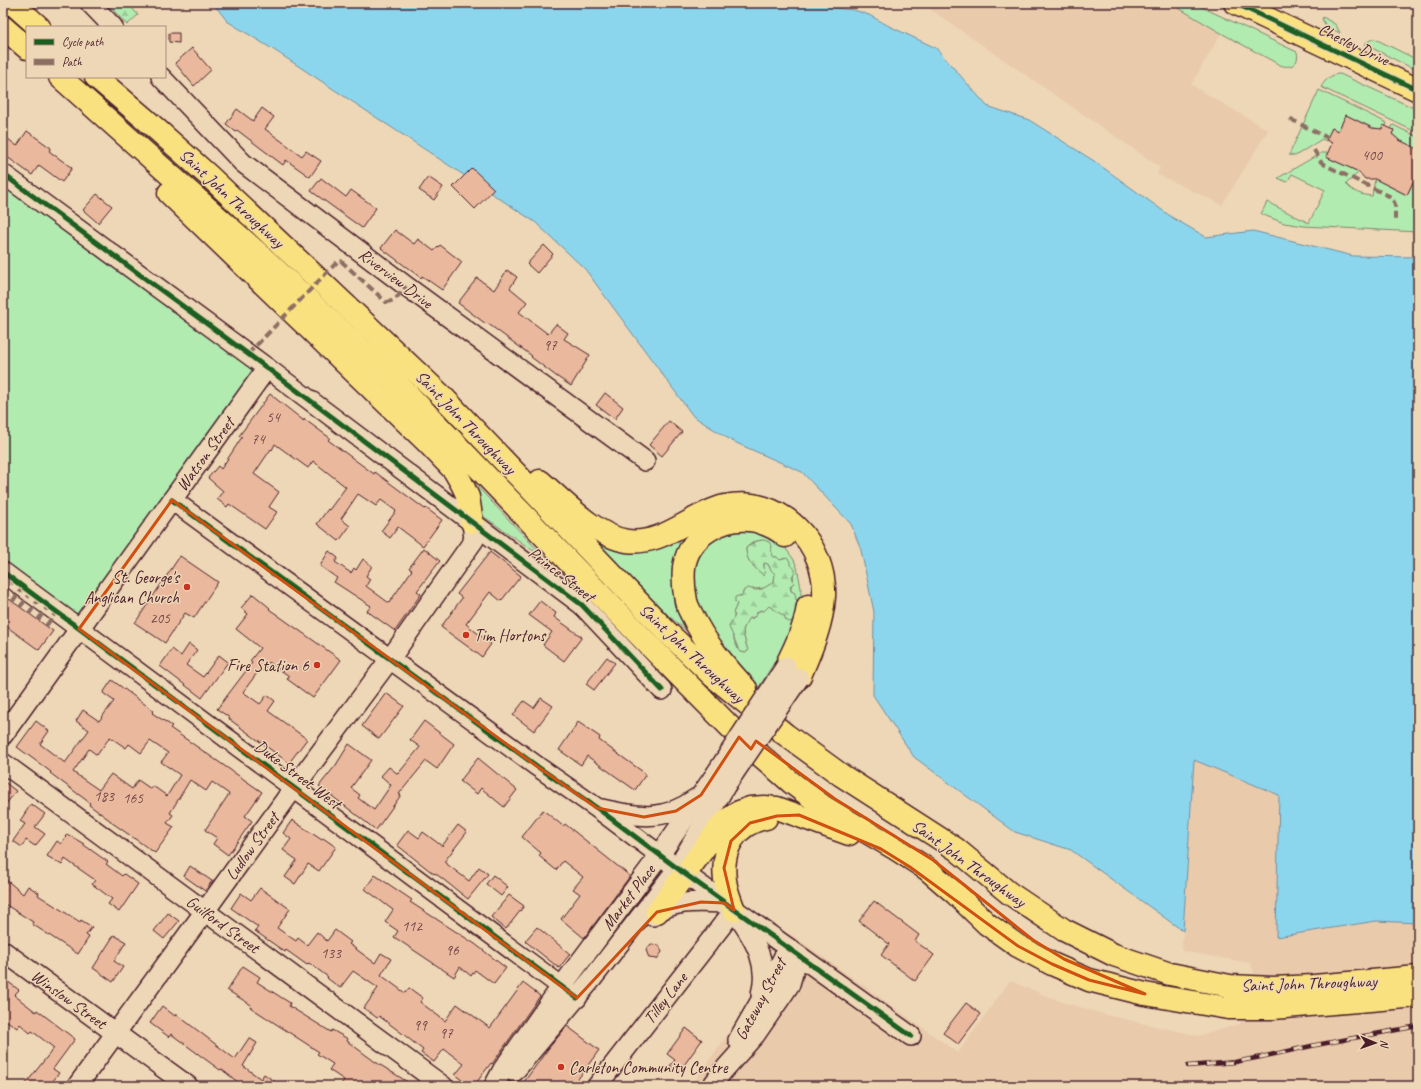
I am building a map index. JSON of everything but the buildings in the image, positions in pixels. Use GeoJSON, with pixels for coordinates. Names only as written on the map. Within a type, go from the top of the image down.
{"type":"FeatureCollection","features":[{"type":"Feature","properties":{"kind":"main road"},"geometry":{"type":"LineString","coordinates":[[12,3],[38,26]]}},
{"type":"Feature","properties":{"kind":"main road","name":"Chesley Drive"},"geometry":{"type":"LineString","coordinates":[[1235,3],[1418,90]]}},
{"type":"Feature","properties":{"kind":"main road"},"geometry":{"type":"LineString","coordinates":[[6,29],[26,48]]}},
{"type":"Feature","properties":{"kind":"main road"},"geometry":{"type":"LineString","coordinates":[[53,78],[91,118],[446,461],[454,470],[468,497],[472,522]]}},
{"type":"Feature","properties":{"kind":"main road","name":"Saint John Throughway"},"geometry":{"type":"LineString","coordinates":[[61,78],[258,254],[394,380],[745,742],[792,783],[824,807],[927,869],[987,924],[1018,946],[1052,964],[1089,980],[1145,994],[1228,1008],[1273,1008],[1418,996]]}},
{"type":"Feature","properties":{"kind":"main road","name":"Saint John Throughway"},"geometry":{"type":"LineString","coordinates":[[97,78],[215,181],[444,398],[666,631],[714,677],[786,735],[841,775],[956,849],[1009,893],[1064,930],[1114,955],[1170,974],[1230,986],[1273,988],[1418,977]]}},
{"type":"Feature","properties":{"kind":"main road"},"geometry":{"type":"LineString","coordinates":[[444,398],[582,517],[612,538],[641,542],[672,531],[691,520],[725,506],[745,504],[761,506],[778,513],[794,524],[807,538],[816,554],[822,576],[824,597],[815,640],[792,672]]}},
{"type":"Feature","properties":{"kind":"main road"},"geometry":{"type":"LineString","coordinates":[[786,735],[723,663],[703,637],[686,602],[684,567],[691,549],[701,535],[719,524],[734,520],[749,520],[766,524],[782,532],[802,557],[807,571],[809,590],[808,607],[798,642],[792,672]]}},
{"type":"Feature","properties":{"kind":"main road","name":"Saint John Throughway"},"geometry":{"type":"LineString","coordinates":[[703,700],[801,776],[835,799],[905,840],[933,860],[996,913],[1033,940],[1064,959],[1100,976],[1145,994]]}},
{"type":"Feature","properties":{"kind":"main road"},"geometry":{"type":"LineString","coordinates":[[657,912],[681,872],[727,820],[739,812],[750,808],[764,807],[777,808],[799,815],[848,833],[881,849],[910,867],[987,924]]}},
{"type":"Feature","properties":{"kind":"main road"},"geometry":{"type":"LineString","coordinates":[[729,907],[724,868],[726,852],[731,841],[740,830],[750,823],[777,816],[799,815]]}},
{"type":"Feature","properties":{"kind":"street"},"geometry":{"type":"LineString","coordinates":[[90,3],[112,26]]}},
{"type":"Feature","properties":{"kind":"street","name":"Riverview Drive"},"geometry":{"type":"LineString","coordinates":[[162,78],[243,162],[406,286],[644,462]]}},
{"type":"Feature","properties":{"kind":"street","name":"Prince Street"},"geometry":{"type":"LineString","coordinates":[[3,174],[268,368],[582,605],[662,690]]}},
{"type":"Feature","properties":{"kind":"street","name":"Watson Street"},"geometry":{"type":"LineString","coordinates":[[3,735],[268,368]]}},
{"type":"Feature","properties":{"kind":"street"},"geometry":{"type":"LineString","coordinates":[[172,500],[538,767],[597,808],[729,907],[911,1036]]}},
{"type":"Feature","properties":{"kind":"street","name":"Ludlow Street"},"geometry":{"type":"LineString","coordinates":[[77,1086],[293,789],[390,659],[474,540],[472,522]]}},
{"type":"Feature","properties":{"kind":"street","name":"Duke Street West"},"geometry":{"type":"LineString","coordinates":[[3,572],[293,789],[577,998]]}},
{"type":"Feature","properties":{"kind":"street","name":"Market Place"},"geometry":{"type":"LineString","coordinates":[[501,1086],[577,998],[681,872],[721,780],[792,672]]}},
{"type":"Feature","properties":{"kind":"street","name":"Guilford Street"},"geometry":{"type":"LineString","coordinates":[[3,763],[443,1086]]}},
{"type":"Feature","properties":{"kind":"street","name":"Market Place"},"geometry":{"type":"LineString","coordinates":[[494,1086],[503,1069],[562,986],[659,856],[701,795],[721,780]]}},
{"type":"Feature","properties":{"kind":"street"},"geometry":{"type":"LineString","coordinates":[[597,808],[631,815],[656,816],[676,811],[701,795]]}},
{"type":"Feature","properties":{"kind":"street"},"geometry":{"type":"LineString","coordinates":[[592,979],[657,912],[672,906],[701,902],[729,907],[751,935],[760,953],[763,969],[763,987],[758,1007]]}},
{"type":"Feature","properties":{"kind":"street","name":"Tilley Lane"},"geometry":{"type":"LineString","coordinates":[[597,1086],[729,907]]}},
{"type":"Feature","properties":{"kind":"street","name":"Winslow Street"},"geometry":{"type":"LineString","coordinates":[[3,951],[188,1086]]}},
{"type":"Feature","properties":{"kind":"street","name":"Gateway Street"},"geometry":{"type":"LineString","coordinates":[[717,1079],[758,1007],[793,952]]}},
{"type":"Feature","properties":{"kind":"street","name":"Gateway Street"},"geometry":{"type":"LineString","coordinates":[[717,1079],[756,1035],[790,984],[793,952]]}},
{"type":"Feature","properties":{"kind":"highlighted area"},"geometry":{"type":"Polygon","coordinates":[[[172,500],[538,767],[597,808],[644,817],[676,811],[701,795],[739,737],[751,749],[756,741],[835,799],[933,860],[1033,940],[1064,959],[1145,994],[1089,980],[1052,964],[1018,946],[910,867],[881,849],[799,815],[777,816],[750,823],[731,841],[724,868],[734,910],[724,903],[701,902],[657,912],[577,998],[79,629],[172,500]]]}},
{"type":"Feature","properties":{"kind":"shaded area"},"geometry":{"type":"Polygon","coordinates":[[[921,3],[1170,3],[1221,33],[1191,85],[1268,130],[1222,205],[1157,174],[1160,167],[921,3]]]}},
{"type":"Feature","properties":{"kind":"shaded area"},"geometry":{"type":"Polygon","coordinates":[[[1194,760],[1279,795],[1276,937],[1376,921],[1418,923],[1418,1086],[691,1086],[736,1023],[792,935],[958,1053],[1010,981],[1062,1002],[1110,1016],[1199,1036],[1240,1024],[1256,976],[1250,963],[1182,951],[1194,760]]]}},
{"type":"Feature","properties":{"kind":"green space"},"geometry":{"type":"Polygon","coordinates":[[[107,3],[128,3],[138,15],[127,25],[107,3]]]}},
{"type":"Feature","properties":{"kind":"green space"},"geometry":{"type":"Polygon","coordinates":[[[1170,3],[1193,3],[1297,52],[1297,60],[1291,66],[1280,65],[1170,3]]]}},
{"type":"Feature","properties":{"kind":"green space"},"geometry":{"type":"Polygon","coordinates":[[[1323,17],[1336,25],[1340,33],[1326,26],[1322,19],[1323,17]]]}},
{"type":"Feature","properties":{"kind":"green space"},"geometry":{"type":"Polygon","coordinates":[[[1372,39],[1375,39],[1418,60],[1418,71],[1364,44],[1372,39]]]}},
{"type":"Feature","properties":{"kind":"green space"},"geometry":{"type":"Polygon","coordinates":[[[1340,74],[1418,110],[1418,133],[1321,87],[1329,78],[1340,74]]]}},
{"type":"Feature","properties":{"kind":"green space"},"geometry":{"type":"Polygon","coordinates":[[[1319,90],[1387,123],[1386,126],[1383,126],[1381,129],[1373,128],[1346,115],[1338,131],[1332,128],[1326,141],[1322,139],[1295,156],[1289,155],[1319,90]]]}},
{"type":"Feature","properties":{"kind":"green space"},"geometry":{"type":"Polygon","coordinates":[[[1393,125],[1418,137],[1418,149],[1399,140],[1392,134],[1394,130],[1391,129],[1393,125]]]}},
{"type":"Feature","properties":{"kind":"green space"},"geometry":{"type":"Polygon","coordinates":[[[1321,153],[1328,153],[1326,157],[1359,172],[1346,184],[1354,191],[1361,194],[1372,196],[1375,179],[1407,195],[1413,182],[1418,184],[1418,232],[1304,226],[1284,223],[1261,214],[1267,202],[1309,223],[1325,190],[1292,174],[1287,182],[1278,178],[1321,153]]]}},
{"type":"Feature","properties":{"kind":"green space"},"geometry":{"type":"Polygon","coordinates":[[[9,178],[267,368],[79,629],[3,572],[3,186],[9,178]]]}},
{"type":"Feature","properties":{"kind":"green space"},"geometry":{"type":"Polygon","coordinates":[[[472,481],[547,560],[477,512],[472,481]]]}},
{"type":"Feature","properties":{"kind":"green space"},"geometry":{"type":"Polygon","coordinates":[[[731,530],[758,531],[784,546],[794,560],[797,567],[801,588],[801,599],[796,614],[780,661],[777,658],[759,687],[723,652],[700,619],[692,575],[698,556],[712,540],[731,530]],[[761,540],[753,542],[746,548],[749,561],[764,576],[764,562],[768,564],[775,574],[774,582],[765,588],[744,590],[742,595],[739,596],[734,611],[734,640],[739,651],[745,653],[748,651],[743,630],[748,619],[753,618],[757,612],[764,611],[769,606],[785,616],[786,620],[796,614],[796,600],[793,592],[791,591],[793,572],[785,558],[780,560],[777,557],[773,557],[771,550],[761,540]]]}},
{"type":"Feature","properties":{"kind":"green space"},"geometry":{"type":"Polygon","coordinates":[[[692,531],[689,633],[669,616],[589,534],[692,531]]]}},
{"type":"Feature","properties":{"kind":"green space"},"geometry":{"type":"Polygon","coordinates":[[[764,540],[769,542],[772,546],[771,550],[773,557],[777,557],[780,560],[787,558],[790,561],[790,565],[793,567],[795,573],[792,576],[794,583],[790,586],[791,591],[795,593],[796,600],[800,604],[799,609],[796,610],[795,620],[789,622],[784,616],[769,606],[764,611],[760,610],[757,612],[756,616],[748,619],[743,630],[748,651],[745,653],[739,651],[729,627],[735,615],[733,613],[737,604],[735,602],[735,597],[742,595],[744,590],[748,588],[756,590],[762,589],[774,582],[775,574],[768,564],[764,563],[764,576],[749,561],[746,553],[746,548],[756,541],[764,540]]]}},
{"type":"Feature","properties":{"kind":"green space"},"geometry":{"type":"Polygon","coordinates":[[[510,1077],[523,1086],[501,1086],[510,1077]]]}},
{"type":"Feature","properties":{"kind":"water"},"geometry":{"type":"Polygon","coordinates":[[[213,3],[822,3],[834,8],[854,10],[869,15],[936,48],[987,106],[1029,120],[1094,161],[1173,218],[1206,237],[1253,231],[1353,256],[1418,257],[1418,923],[1376,921],[1276,937],[1279,795],[1194,760],[1183,931],[1071,850],[1015,832],[914,757],[873,695],[874,612],[861,550],[851,524],[802,472],[732,441],[693,416],[585,269],[535,222],[274,50],[227,21],[213,3]]]}},
{"type":"Feature","properties":{"kind":"railway"},"geometry":{"type":"LineString","coordinates":[[1188,1066],[1235,1062],[1418,1026]]}},
{"type":"Feature","properties":{"kind":"marked path"},"geometry":{"type":"LineString","coordinates":[[1290,119],[1328,138]]}},
{"type":"Feature","properties":{"kind":"marked path"},"geometry":{"type":"LineString","coordinates":[[1314,150],[1321,162],[1325,165],[1391,197],[1395,204],[1395,221]]}},
{"type":"Feature","properties":{"kind":"marked path"},"geometry":{"type":"LineString","coordinates":[[248,354],[338,261],[341,261],[386,302],[395,299],[406,286]]}},
{"type":"Feature","properties":{"kind":"marked path"},"geometry":{"type":"LineString","coordinates":[[3,593],[14,580]]}},
{"type":"Feature","properties":{"kind":"marked path"},"geometry":{"type":"LineString","coordinates":[[12,602],[23,587]]}},
{"type":"Feature","properties":{"kind":"marked path"},"geometry":{"type":"LineString","coordinates":[[20,607],[31,593]]}},
{"type":"Feature","properties":{"kind":"marked path"},"geometry":{"type":"LineString","coordinates":[[29,614],[39,599]]}},
{"type":"Feature","properties":{"kind":"marked path"},"geometry":{"type":"LineString","coordinates":[[38,620],[48,606]]}},
{"type":"Feature","properties":{"kind":"marked path"},"geometry":{"type":"LineString","coordinates":[[46,626],[56,612]]}},
{"type":"Feature","properties":{"kind":"cycle path"},"geometry":{"type":"LineString","coordinates":[[1235,3],[1418,90]]}},
{"type":"Feature","properties":{"kind":"cycle path"},"geometry":{"type":"LineString","coordinates":[[3,174],[267,368],[582,605],[662,690]]}},
{"type":"Feature","properties":{"kind":"cycle path"},"geometry":{"type":"LineString","coordinates":[[172,500],[538,767],[597,808],[685,874],[911,1036]]}},
{"type":"Feature","properties":{"kind":"cycle path"},"geometry":{"type":"LineString","coordinates":[[3,572],[577,998]]}},
{"type":"Feature","properties":{"kind":"place","name":"St. George's Anglican Church"},"geometry":{"type":"Point","coordinates":[187,587]}},
{"type":"Feature","properties":{"kind":"place","name":"Tim Hortons"},"geometry":{"type":"Point","coordinates":[466,635]}},
{"type":"Feature","properties":{"kind":"place","name":"Fire Station 6"},"geometry":{"type":"Point","coordinates":[317,665]}},
{"type":"Feature","properties":{"kind":"place","name":"Carleton Community Centre"},"geometry":{"type":"Point","coordinates":[561,1067]}}]}
